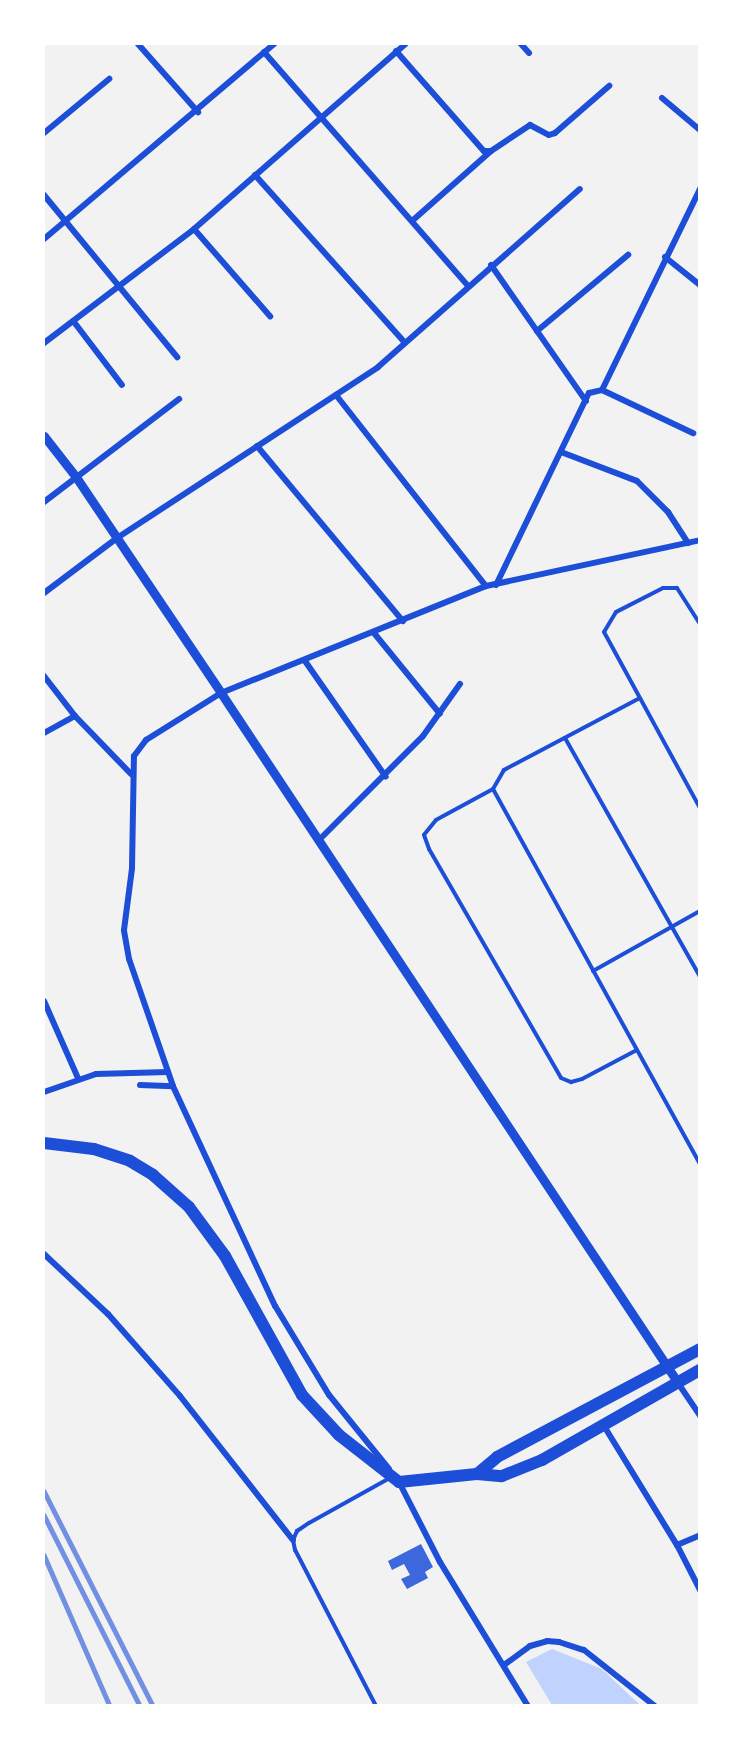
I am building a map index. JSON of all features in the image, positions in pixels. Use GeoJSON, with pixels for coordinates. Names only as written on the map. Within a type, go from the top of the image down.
{"type":"FeatureCollection","features":[{"type":"Feature","properties":{"kind":"main road"},"geometry":{"type":"LineString","coordinates":[[44,1143],[94,1149],[130,1161],[153,1175],[189,1207],[225,1256],[302,1395],[339,1435],[396,1479],[477,1474],[502,1476],[604,1426],[699,1370]]}},
{"type":"Feature","properties":{"kind":"main road"},"geometry":{"type":"LineString","coordinates":[[477,1474],[497,1457],[668,1368],[699,1349]]}},
{"type":"Feature","properties":{"kind":"street"},"geometry":{"type":"LineString","coordinates":[[139,44],[198,112]]}},
{"type":"Feature","properties":{"kind":"street"},"geometry":{"type":"LineString","coordinates":[[44,239],[198,112],[274,44]]}},
{"type":"Feature","properties":{"kind":"street"},"geometry":{"type":"LineString","coordinates":[[44,343],[194,229],[405,44]]}},
{"type":"Feature","properties":{"kind":"street"},"geometry":{"type":"LineString","coordinates":[[521,44],[529,53]]}},
{"type":"Feature","properties":{"kind":"street"},"geometry":{"type":"LineString","coordinates":[[396,51],[479,147],[491,151]]}},
{"type":"Feature","properties":{"kind":"street"},"geometry":{"type":"LineString","coordinates":[[264,52],[468,286]]}},
{"type":"Feature","properties":{"kind":"street"},"geometry":{"type":"LineString","coordinates":[[44,133],[109,79]]}},
{"type":"Feature","properties":{"kind":"street"},"geometry":{"type":"LineString","coordinates":[[412,221],[491,151],[530,124],[549,135],[555,133],[609,86]]}},
{"type":"Feature","properties":{"kind":"street"},"geometry":{"type":"LineString","coordinates":[[662,98],[699,130]]}},
{"type":"Feature","properties":{"kind":"street"},"geometry":{"type":"LineString","coordinates":[[255,175],[405,343]]}},
{"type":"Feature","properties":{"kind":"street"},"geometry":{"type":"LineString","coordinates":[[44,593],[117,538],[336,395],[405,343],[580,189]]}},
{"type":"Feature","properties":{"kind":"street"},"geometry":{"type":"LineString","coordinates":[[602,390],[699,189]]}},
{"type":"Feature","properties":{"kind":"street"},"geometry":{"type":"LineString","coordinates":[[44,195],[177,357]]}},
{"type":"Feature","properties":{"kind":"street"},"geometry":{"type":"LineString","coordinates":[[194,229],[270,316]]}},
{"type":"Feature","properties":{"kind":"street"},"geometry":{"type":"LineString","coordinates":[[537,331],[628,255]]}},
{"type":"Feature","properties":{"kind":"street"},"geometry":{"type":"LineString","coordinates":[[665,257],[699,285]]}},
{"type":"Feature","properties":{"kind":"street"},"geometry":{"type":"LineString","coordinates":[[491,265],[586,401]]}},
{"type":"Feature","properties":{"kind":"street"},"geometry":{"type":"LineString","coordinates":[[74,322],[122,385]]}},
{"type":"Feature","properties":{"kind":"street"},"geometry":{"type":"LineString","coordinates":[[496,585],[586,401],[595,389],[602,390],[693,433]]}},
{"type":"Feature","properties":{"kind":"street"},"geometry":{"type":"LineString","coordinates":[[336,395],[486,586]]}},
{"type":"Feature","properties":{"kind":"street"},"geometry":{"type":"LineString","coordinates":[[44,502],[179,399]]}},
{"type":"Feature","properties":{"kind":"street"},"geometry":{"type":"LineString","coordinates":[[44,435],[76,477],[221,693],[699,1416]]}},
{"type":"Feature","properties":{"kind":"street"},"geometry":{"type":"LineString","coordinates":[[257,446],[403,621]]}},
{"type":"Feature","properties":{"kind":"street"},"geometry":{"type":"LineString","coordinates":[[561,452],[637,481],[668,512],[688,543]]}},
{"type":"Feature","properties":{"kind":"street"},"geometry":{"type":"LineString","coordinates":[[528,1706],[440,1562],[396,1479],[329,1395],[275,1306],[172,1086],[129,959],[124,930],[132,868],[131,774],[134,756],[146,740],[221,693],[486,586],[699,540]]}},
{"type":"Feature","properties":{"kind":"street"},"geometry":{"type":"LineString","coordinates":[[374,633],[440,714]]}},
{"type":"Feature","properties":{"kind":"street"},"geometry":{"type":"LineString","coordinates":[[305,661],[386,777]]}},
{"type":"Feature","properties":{"kind":"street"},"geometry":{"type":"LineString","coordinates":[[44,676],[75,716],[131,774]]}},
{"type":"Feature","properties":{"kind":"street"},"geometry":{"type":"LineString","coordinates":[[317,841],[386,777],[440,714],[460,684]]}},
{"type":"Feature","properties":{"kind":"street"},"geometry":{"type":"LineString","coordinates":[[44,734],[75,716]]}},
{"type":"Feature","properties":{"kind":"street"},"geometry":{"type":"LineString","coordinates":[[44,1001],[78,1078]]}},
{"type":"Feature","properties":{"kind":"street"},"geometry":{"type":"LineString","coordinates":[[44,1092],[78,1078],[117,1071],[168,1072]]}},
{"type":"Feature","properties":{"kind":"street"},"geometry":{"type":"LineString","coordinates":[[140,1085],[172,1086]]}},
{"type":"Feature","properties":{"kind":"street"},"geometry":{"type":"LineString","coordinates":[[44,1254],[108,1314],[180,1396],[293,1540]]}},
{"type":"Feature","properties":{"kind":"street"},"geometry":{"type":"LineString","coordinates":[[604,1426],[677,1545],[699,1590]]}},
{"type":"Feature","properties":{"kind":"street"},"geometry":{"type":"LineString","coordinates":[[677,1545],[699,1535]]}},
{"type":"Feature","properties":{"kind":"street"},"geometry":{"type":"LineString","coordinates":[[504,1665],[530,1646],[547,1641],[560,1642],[584,1650],[610,1667],[655,1706]]}},
{"type":"Feature","properties":{"kind":"lane"},"geometry":{"type":"LineString","coordinates":[[699,624],[677,588],[663,588],[616,612],[608,621],[604,632],[638,699],[699,808]]}},
{"type":"Feature","properties":{"kind":"lane"},"geometry":{"type":"LineString","coordinates":[[637,1050],[582,1079],[571,1082],[561,1078],[429,849],[424,835],[436,820],[494,789],[504,770],[638,699]]}},
{"type":"Feature","properties":{"kind":"lane"},"geometry":{"type":"LineString","coordinates":[[565,738],[699,978]]}},
{"type":"Feature","properties":{"kind":"lane"},"geometry":{"type":"LineString","coordinates":[[494,789],[699,1164]]}},
{"type":"Feature","properties":{"kind":"lane"},"geometry":{"type":"LineString","coordinates":[[593,971],[699,911]]}},
{"type":"Feature","properties":{"kind":"lane"},"geometry":{"type":"LineString","coordinates":[[376,1706],[295,1550],[293,1540],[297,1532],[309,1523],[396,1479]]}},
{"type":"Feature","properties":{"kind":"water"},"geometry":{"type":"Polygon","coordinates":[[[552,1649],[602,1669],[640,1705],[552,1705],[526,1662],[552,1649]]]}},
{"type":"Feature","properties":{"kind":"building"},"geometry":{"type":"Polygon","coordinates":[[[421,1544],[433,1567],[425,1572],[428,1578],[407,1589],[401,1579],[410,1575],[404,1564],[392,1570],[388,1561],[421,1544]]]}},
{"type":"Feature","properties":{"kind":"railway"},"geometry":{"type":"LineString","coordinates":[[44,1491],[153,1706]]}},
{"type":"Feature","properties":{"kind":"railway"},"geometry":{"type":"LineString","coordinates":[[44,1515],[140,1706]]}},
{"type":"Feature","properties":{"kind":"railway"},"geometry":{"type":"LineString","coordinates":[[44,1555],[110,1706]]}}]}
